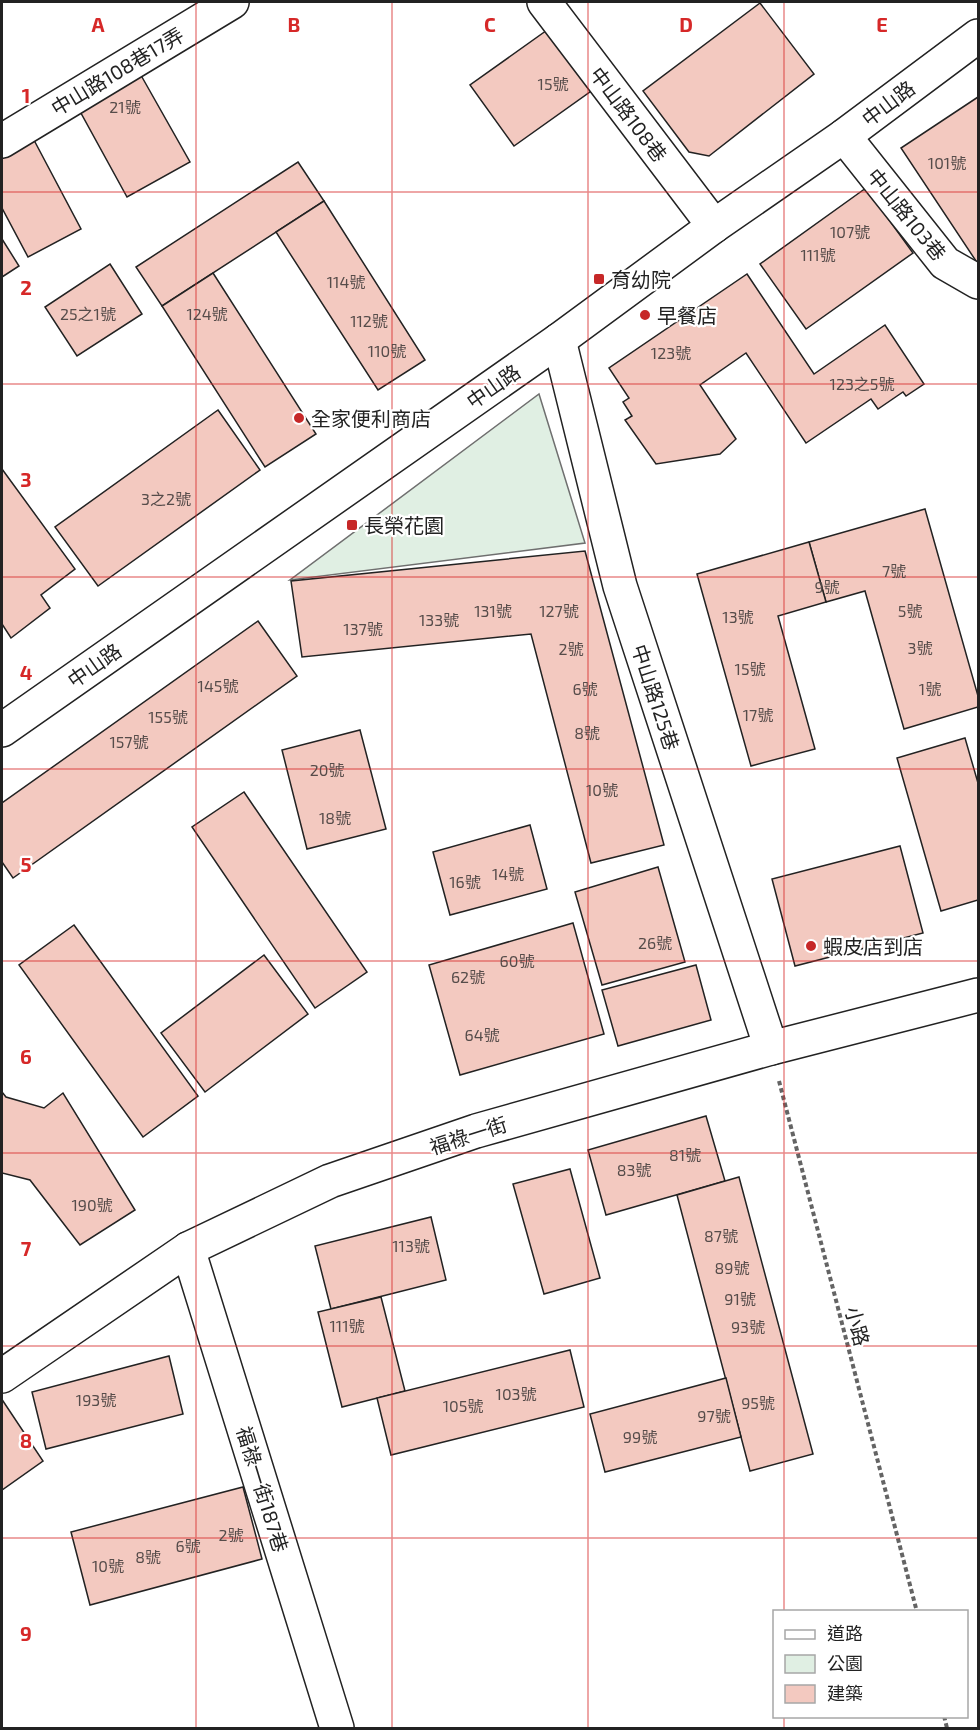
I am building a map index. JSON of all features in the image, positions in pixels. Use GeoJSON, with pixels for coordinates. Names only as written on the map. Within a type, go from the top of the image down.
{"type":"FeatureCollection","features":[{"type":"Feature","properties":{"kind":"street","name":"中山路108巷17弄"},"geometry":{"type":"LineString","coordinates":[[2,141],[232,2]]}},
{"type":"Feature","properties":{"kind":"street","name":"中山路108巷"},"geometry":{"type":"LineString","coordinates":[[544,2],[714,226]]}},
{"type":"Feature","properties":{"kind":"street","name":"中山路"},"geometry":{"type":"LineString","coordinates":[[2,730],[559,340],[714,226],[844,136],[978,36]]}},
{"type":"Feature","properties":{"kind":"street","name":"中山路103巷"},"geometry":{"type":"LineString","coordinates":[[844,136],[945,263],[978,282]]}},
{"type":"Feature","properties":{"kind":"street","name":"中山路125巷"},"geometry":{"type":"LineString","coordinates":[[559,340],[620,586],[771,1048]]}},
{"type":"Feature","properties":{"kind":"street","name":"福祿一街"},"geometry":{"type":"LineString","coordinates":[[2,1376],[188,1249],[330,1181],[476,1131],[771,1048],[978,995]]}},
{"type":"Feature","properties":{"kind":"street","name":"福祿一街187巷"},"geometry":{"type":"LineString","coordinates":[[188,1249],[338,1728]]}},
{"type":"Feature","properties":{"kind":"path","name":"小路"},"geometry":{"type":"LineString","coordinates":[[771,1048],[916,1610]]}},
{"type":"Feature","properties":{"kind":"green space"},"geometry":{"type":"Polygon","coordinates":[[[539,394],[585,543],[290,580],[539,394]]]}},
{"type":"Feature","properties":{"kind":"building"},"geometry":{"type":"Polygon","coordinates":[[[760,3],[814,74],[709,156],[689,152],[643,91],[760,3]]]}},
{"type":"Feature","properties":{"kind":"building"},"geometry":{"type":"Polygon","coordinates":[[[550,28],[594,89],[514,146],[470,85],[550,28]]]}},
{"type":"Feature","properties":{"kind":"building"},"geometry":{"type":"Polygon","coordinates":[[[138,70],[190,162],[127,197],[76,104],[138,70]]]}},
{"type":"Feature","properties":{"kind":"building"},"geometry":{"type":"Polygon","coordinates":[[[978,97],[978,264],[901,148],[978,97]]]}},
{"type":"Feature","properties":{"kind":"building"},"geometry":{"type":"Polygon","coordinates":[[[26,125],[81,229],[28,257],[2,208],[2,138],[26,125]]]}},
{"type":"Feature","properties":{"kind":"building"},"geometry":{"type":"Polygon","coordinates":[[[298,162],[324,201],[162,306],[136,267],[298,162]]]}},
{"type":"Feature","properties":{"kind":"building"},"geometry":{"type":"Polygon","coordinates":[[[866,188],[913,253],[806,329],[760,264],[866,188]]]}},
{"type":"Feature","properties":{"kind":"building"},"geometry":{"type":"Polygon","coordinates":[[[324,201],[425,360],[378,390],[276,232],[324,201]]]}},
{"type":"Feature","properties":{"kind":"building"},"geometry":{"type":"Polygon","coordinates":[[[2,239],[19,266],[2,277],[2,239]]]}},
{"type":"Feature","properties":{"kind":"building"},"geometry":{"type":"Polygon","coordinates":[[[110,264],[142,314],[77,356],[45,307],[110,264]]]}},
{"type":"Feature","properties":{"kind":"building"},"geometry":{"type":"Polygon","coordinates":[[[213,273],[316,434],[265,467],[162,306],[213,273]]]}},
{"type":"Feature","properties":{"kind":"building"},"geometry":{"type":"Polygon","coordinates":[[[747,274],[814,374],[885,325],[924,384],[906,396],[903,392],[878,409],[871,399],[806,443],[746,353],[700,385],[736,439],[720,454],[656,464],[625,420],[632,416],[623,402],[629,398],[609,368],[747,274]]]}},
{"type":"Feature","properties":{"kind":"building"},"geometry":{"type":"Polygon","coordinates":[[[218,410],[260,470],[98,586],[55,527],[218,410]]]}},
{"type":"Feature","properties":{"kind":"building"},"geometry":{"type":"Polygon","coordinates":[[[2,469],[75,569],[41,595],[50,608],[11,638],[2,624],[2,469]]]}},
{"type":"Feature","properties":{"kind":"building"},"geometry":{"type":"Polygon","coordinates":[[[925,509],[978,696],[978,707],[904,729],[865,591],[826,602],[809,542],[925,509]]]}},
{"type":"Feature","properties":{"kind":"building"},"geometry":{"type":"Polygon","coordinates":[[[809,542],[826,602],[778,616],[815,749],[751,766],[697,574],[809,542]]]}},
{"type":"Feature","properties":{"kind":"building"},"geometry":{"type":"Polygon","coordinates":[[[585,551],[664,845],[591,863],[531,634],[302,657],[291,581],[585,551]]]}},
{"type":"Feature","properties":{"kind":"building"},"geometry":{"type":"Polygon","coordinates":[[[258,621],[297,676],[13,878],[2,862],[2,803],[258,621]]]}},
{"type":"Feature","properties":{"kind":"building"},"geometry":{"type":"Polygon","coordinates":[[[360,730],[386,829],[307,849],[282,750],[360,730]]]}},
{"type":"Feature","properties":{"kind":"building"},"geometry":{"type":"Polygon","coordinates":[[[965,738],[978,783],[978,900],[941,911],[897,758],[965,738]]]}},
{"type":"Feature","properties":{"kind":"building"},"geometry":{"type":"Polygon","coordinates":[[[244,792],[367,972],[315,1008],[192,827],[244,792]]]}},
{"type":"Feature","properties":{"kind":"building"},"geometry":{"type":"Polygon","coordinates":[[[530,825],[547,889],[450,915],[433,852],[530,825]]]}},
{"type":"Feature","properties":{"kind":"building"},"geometry":{"type":"Polygon","coordinates":[[[900,846],[923,933],[795,966],[772,879],[900,846]]]}},
{"type":"Feature","properties":{"kind":"building"},"geometry":{"type":"Polygon","coordinates":[[[658,867],[685,962],[602,985],[575,892],[658,867]]]}},
{"type":"Feature","properties":{"kind":"building"},"geometry":{"type":"Polygon","coordinates":[[[573,923],[604,1034],[460,1075],[429,965],[573,923]]]}},
{"type":"Feature","properties":{"kind":"building"},"geometry":{"type":"Polygon","coordinates":[[[74,925],[198,1096],[143,1137],[19,965],[74,925]]]}},
{"type":"Feature","properties":{"kind":"building"},"geometry":{"type":"Polygon","coordinates":[[[264,955],[308,1014],[205,1092],[161,1033],[264,955]]]}},
{"type":"Feature","properties":{"kind":"building"},"geometry":{"type":"Polygon","coordinates":[[[696,965],[711,1020],[618,1046],[602,990],[696,965]]]}},
{"type":"Feature","properties":{"kind":"building"},"geometry":{"type":"Polygon","coordinates":[[[2,1092],[6,1097],[44,1108],[63,1093],[135,1210],[80,1245],[30,1180],[2,1173],[2,1092]]]}},
{"type":"Feature","properties":{"kind":"building"},"geometry":{"type":"Polygon","coordinates":[[[706,1116],[725,1181],[606,1215],[588,1150],[706,1116]]]}},
{"type":"Feature","properties":{"kind":"building"},"geometry":{"type":"Polygon","coordinates":[[[570,1169],[600,1278],[544,1294],[513,1184],[570,1169]]]}},
{"type":"Feature","properties":{"kind":"building"},"geometry":{"type":"Polygon","coordinates":[[[739,1177],[813,1454],[750,1471],[677,1195],[739,1177]]]}},
{"type":"Feature","properties":{"kind":"building"},"geometry":{"type":"Polygon","coordinates":[[[431,1217],[446,1280],[331,1309],[315,1246],[431,1217]]]}},
{"type":"Feature","properties":{"kind":"building"},"geometry":{"type":"Polygon","coordinates":[[[381,1297],[405,1391],[342,1407],[318,1312],[381,1297]]]}},
{"type":"Feature","properties":{"kind":"building"},"geometry":{"type":"Polygon","coordinates":[[[570,1350],[584,1407],[391,1455],[377,1398],[570,1350]]]}},
{"type":"Feature","properties":{"kind":"building"},"geometry":{"type":"Polygon","coordinates":[[[169,1356],[183,1414],[46,1449],[32,1392],[169,1356]]]}},
{"type":"Feature","properties":{"kind":"building"},"geometry":{"type":"Polygon","coordinates":[[[726,1378],[741,1437],[605,1472],[590,1414],[726,1378]]]}},
{"type":"Feature","properties":{"kind":"building"},"geometry":{"type":"Polygon","coordinates":[[[2,1402],[43,1461],[2,1490],[2,1402]]]}},
{"type":"Feature","properties":{"kind":"building"},"geometry":{"type":"Polygon","coordinates":[[[243,1487],[262,1559],[90,1605],[71,1532],[243,1487]]]}},
{"type":"Feature","properties":{"kind":"place","name":"育幼院"},"geometry":{"type":"Point","coordinates":[599,279]}},
{"type":"Feature","properties":{"kind":"place","name":"早餐店"},"geometry":{"type":"Point","coordinates":[645,315]}},
{"type":"Feature","properties":{"kind":"place","name":"全家便利商店"},"geometry":{"type":"Point","coordinates":[299,418]}},
{"type":"Feature","properties":{"kind":"place","name":"長榮花園"},"geometry":{"type":"Point","coordinates":[352,525]}},
{"type":"Feature","properties":{"kind":"place","name":"蝦皮店到店"},"geometry":{"type":"Point","coordinates":[811,946]}}]}
